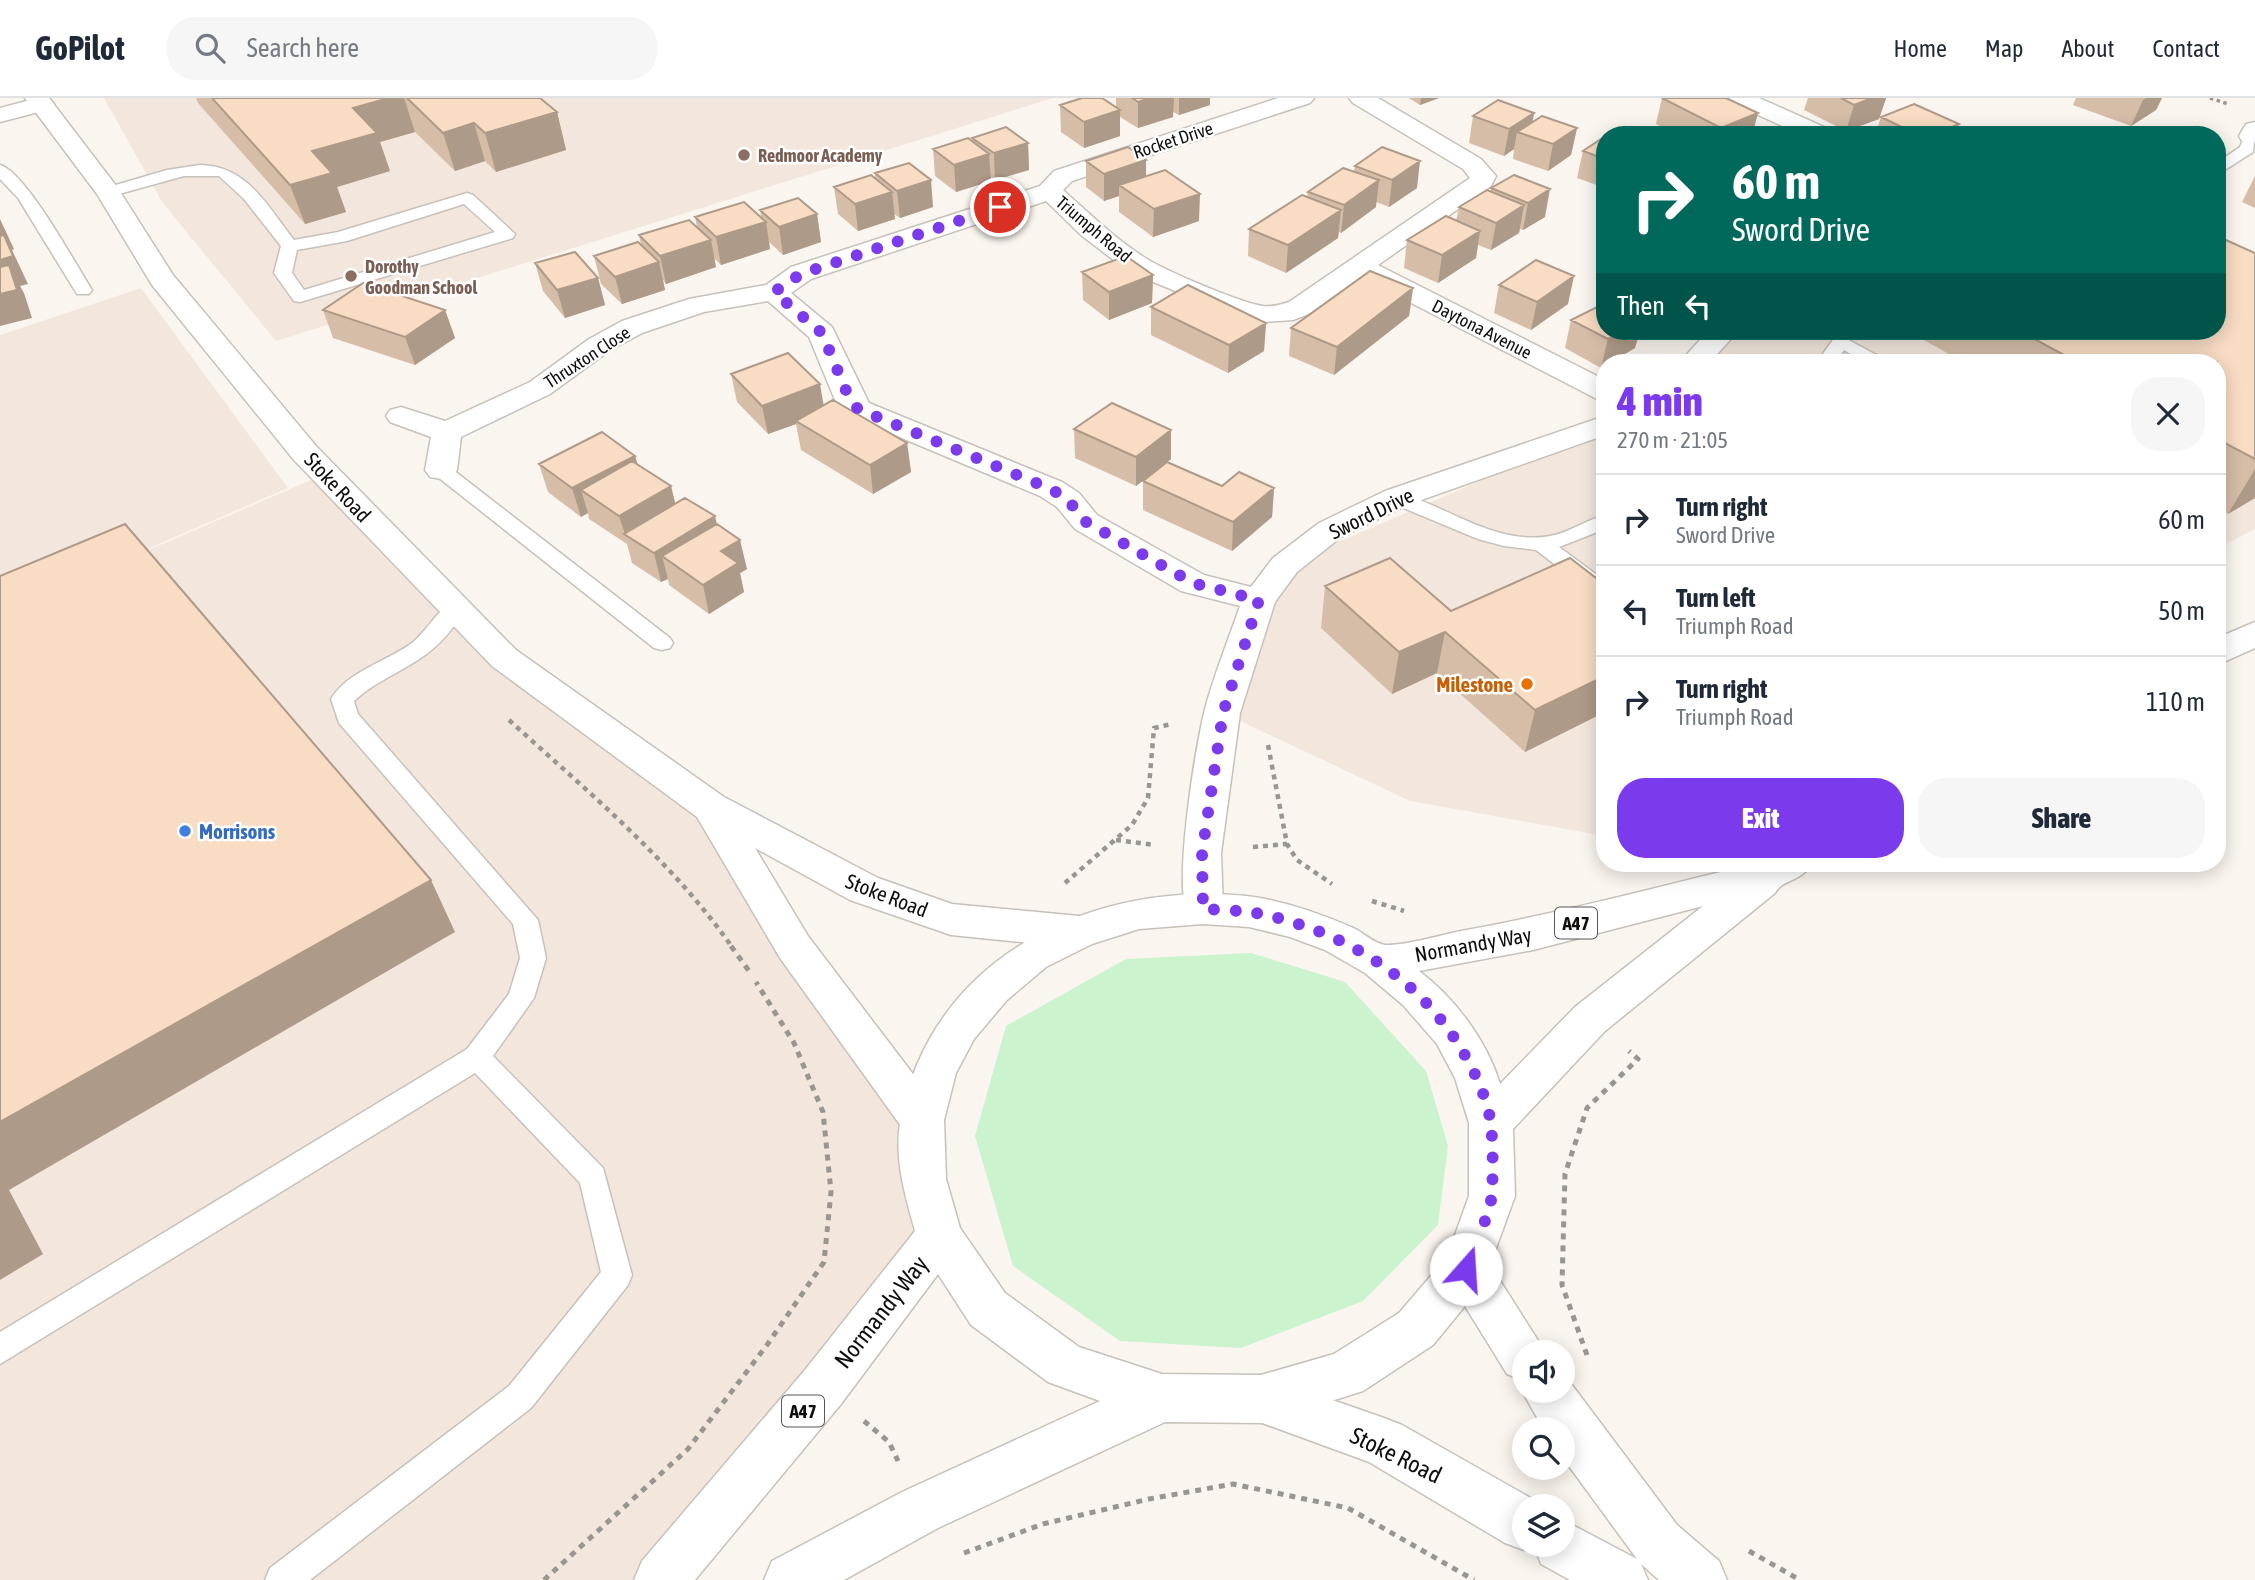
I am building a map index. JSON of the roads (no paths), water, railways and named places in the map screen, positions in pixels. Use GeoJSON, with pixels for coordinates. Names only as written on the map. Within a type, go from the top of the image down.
{"type":"FeatureCollection","features":[{"type":"Feature","properties":{"kind":"street","name":"Rocket Drive"},"geometry":{"type":"LineString","coordinates":[[1050,191],[1054,183],[1063,176],[1302,98]]}},
{"type":"Feature","properties":{"kind":"street","name":"Triumph Road"},"geometry":{"type":"LineString","coordinates":[[774,292],[801,274],[1050,191],[1090,229],[1139,266],[1234,307],[1263,314],[1283,314],[1300,308],[1482,181],[1480,170],[1361,98]]}},
{"type":"Feature","properties":{"kind":"street"},"geometry":{"type":"LineString","coordinates":[[1741,98],[1802,126]]}},
{"type":"Feature","properties":{"kind":"street"},"geometry":{"type":"LineString","coordinates":[[0,115],[39,101]]}},
{"type":"Feature","properties":{"kind":"street","name":"Stoke Road"},"geometry":{"type":"LineString","coordinates":[[39,101],[108,192],[162,279],[305,453],[504,658],[711,807],[864,890],[951,919],[1079,932]]}},
{"type":"Feature","properties":{"kind":"street","name":"Daytona Avenue"},"geometry":{"type":"LineString","coordinates":[[1360,267],[1596,387]]}},
{"type":"Feature","properties":{"kind":"street"},"geometry":{"type":"LineString","coordinates":[[774,292],[822,333],[850,400],[858,409],[1051,489],[1068,500],[1086,522],[1193,583],[1259,600]]}},
{"type":"Feature","properties":{"kind":"street","name":"Thruxton Close"},"geometry":{"type":"LineString","coordinates":[[447,432],[540,388],[598,345],[632,327],[699,305],[774,292]]}},
{"type":"Feature","properties":{"kind":"street"},"geometry":{"type":"LineString","coordinates":[[1702,354],[1715,340]]}},
{"type":"Feature","properties":{"kind":"street"},"geometry":{"type":"LineString","coordinates":[[401,416],[447,432],[441,470]]}},
{"type":"Feature","properties":{"kind":"street","name":"Sword Drive"},"geometry":{"type":"LineString","coordinates":[[1203,909],[1202,853],[1223,713],[1259,600],[1285,565],[1329,530],[1396,498],[1596,428]]}},
{"type":"Feature","properties":{"kind":"street"},"geometry":{"type":"LineString","coordinates":[[2226,648],[2255,633]]}},
{"type":"Feature","properties":{"kind":"street","name":"Stoke Road"},"geometry":{"type":"LineString","coordinates":[[711,807],[794,947],[922,1120]]}},
{"type":"Feature","properties":{"kind":"street","name":"Normandy Way"},"geometry":{"type":"LineString","coordinates":[[1379,962],[1533,934],[1767,872]]}},
{"type":"Feature","properties":{"kind":"street","name":"Normandy Way"},"geometry":{"type":"LineString","coordinates":[[1491,1123],[1590,1019],[1777,872]]}},
{"type":"Feature","properties":{"kind":"street"},"geometry":{"type":"LineString","coordinates":[[1203,909],[1249,912],[1295,923],[1339,939],[1379,962],[1419,993],[1452,1032],[1476,1075],[1491,1123],[1492,1196],[1466,1269],[1416,1329],[1346,1374],[1261,1399],[1161,1398],[1065,1366],[988,1309],[939,1236],[923,1179],[922,1120],[935,1071],[958,1027],[992,988],[1032,956],[1079,932],[1139,914],[1203,909]]}},
{"type":"Feature","properties":{"kind":"street","name":"Normandy Way"},"geometry":{"type":"LineString","coordinates":[[661,1580],[823,1387],[939,1236]]}},
{"type":"Feature","properties":{"kind":"street"},"geometry":{"type":"LineString","coordinates":[[1466,1269],[1512,1340]]}},
{"type":"Feature","properties":{"kind":"street"},"geometry":{"type":"LineString","coordinates":[[791,1580],[920,1510],[1161,1398]]}},
{"type":"Feature","properties":{"kind":"street","name":"Stoke Road"},"geometry":{"type":"LineString","coordinates":[[1261,1399],[1384,1443],[1512,1517]]}},
{"type":"Feature","properties":{"kind":"street"},"geometry":{"type":"LineString","coordinates":[[1555,1403],[1658,1544],[1700,1580]]}},
{"type":"Feature","properties":{"kind":"street"},"geometry":{"type":"LineString","coordinates":[[1575,1554],[1621,1580]]}},
{"type":"Feature","properties":{"kind":"lane"},"geometry":{"type":"LineString","coordinates":[[2226,164],[2247,149],[2253,132]]}},
{"type":"Feature","properties":{"kind":"lane"},"geometry":{"type":"LineString","coordinates":[[108,192],[195,169],[224,172],[239,185],[290,246]]}},
{"type":"Feature","properties":{"kind":"lane"},"geometry":{"type":"LineString","coordinates":[[0,170],[24,195],[83,290]]}},
{"type":"Feature","properties":{"kind":"lane"},"geometry":{"type":"LineString","coordinates":[[467,198],[507,234],[300,297],[283,272],[290,246],[341,237],[467,198]]}},
{"type":"Feature","properties":{"kind":"lane"},"geometry":{"type":"LineString","coordinates":[[1832,354],[1841,341],[1863,354]]}},
{"type":"Feature","properties":{"kind":"lane"},"geometry":{"type":"LineString","coordinates":[[441,470],[662,643]]}},
{"type":"Feature","properties":{"kind":"lane"},"geometry":{"type":"LineString","coordinates":[[1396,498],[1514,543],[1541,544],[1580,533],[1596,525]]}},
{"type":"Feature","properties":{"kind":"lane"},"geometry":{"type":"LineString","coordinates":[[1541,544],[1596,585]]}},
{"type":"Feature","properties":{"kind":"lane"},"geometry":{"type":"LineString","coordinates":[[0,1349],[477,1057],[521,998],[533,958],[526,920],[347,717],[342,699],[359,681],[429,641],[455,609]]}},
{"type":"Feature","properties":{"kind":"lane"},"geometry":{"type":"LineString","coordinates":[[282,1580],[520,1397],[617,1275],[593,1177],[477,1057]]}},
{"type":"Feature","properties":{"kind":"place","name":"Redmoor Academy"},"geometry":{"type":"Point","coordinates":[744,155]}},
{"type":"Feature","properties":{"kind":"place","name":"Dorothy Goodman School"},"geometry":{"type":"Point","coordinates":[351,276]}},
{"type":"Feature","properties":{"kind":"place","name":"Milestone"},"geometry":{"type":"Point","coordinates":[1527,684]}},
{"type":"Feature","properties":{"kind":"place","name":"Morrisons"},"geometry":{"type":"Point","coordinates":[185,831]}}]}
